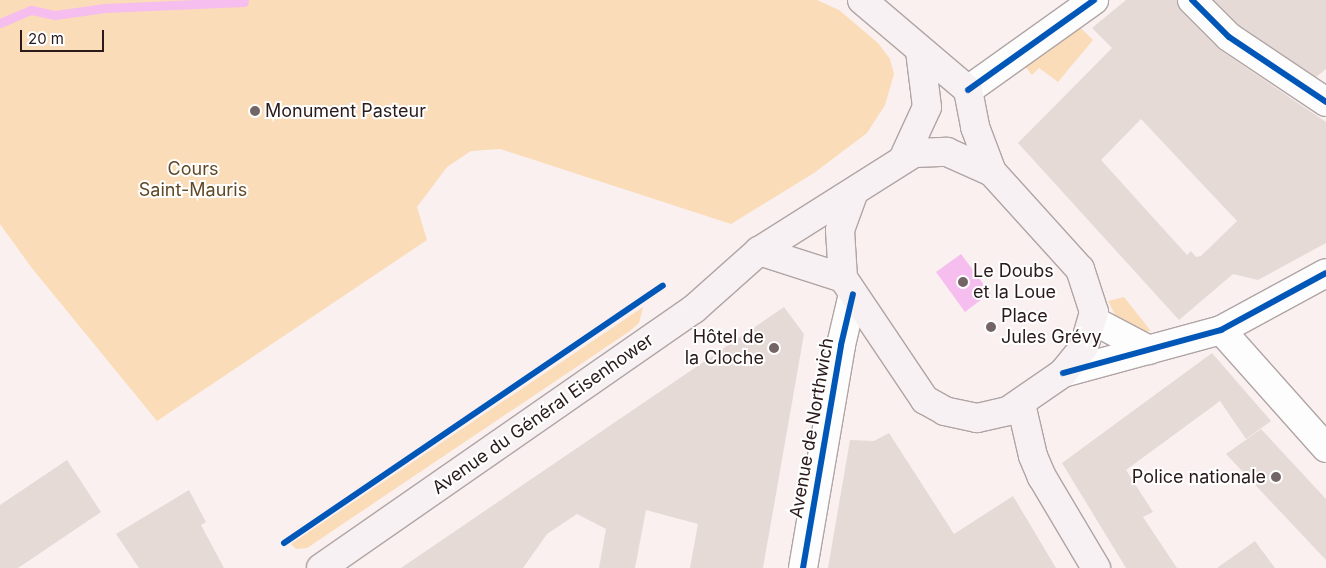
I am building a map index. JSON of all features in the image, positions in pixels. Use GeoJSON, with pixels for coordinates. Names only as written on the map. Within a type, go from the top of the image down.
{"type":"FeatureCollection","features":[{"type":"Feature","properties":{"kind":"main road"},"geometry":{"type":"LineString","coordinates":[[862,0],[890,21],[920,51],[968,90],[975,127],[992,172],[1080,269],[1091,297],[1094,322],[1084,348],[1063,373],[1021,404],[1008,411],[977,418],[945,411],[925,400],[848,286],[840,230],[853,194],[904,157],[923,151],[947,152],[992,172]]}},
{"type":"Feature","properties":{"kind":"main road"},"geometry":{"type":"LineString","coordinates":[[904,157],[927,107],[920,51]]}},
{"type":"Feature","properties":{"kind":"main road","name":"Avenue du Général Eisenhower"},"geometry":{"type":"LineString","coordinates":[[321,568],[694,309],[759,251],[853,194]]}},
{"type":"Feature","properties":{"kind":"main road"},"geometry":{"type":"LineString","coordinates":[[759,251],[848,286]]}},
{"type":"Feature","properties":{"kind":"main road"},"geometry":{"type":"LineString","coordinates":[[1021,404],[1033,456],[1042,477],[1096,568]]}},
{"type":"Feature","properties":{"kind":"street"},"geometry":{"type":"LineString","coordinates":[[968,90],[1094,0]]}},
{"type":"Feature","properties":{"kind":"street"},"geometry":{"type":"LineString","coordinates":[[1192,0],[1229,37],[1326,102]]}},
{"type":"Feature","properties":{"kind":"street"},"geometry":{"type":"LineString","coordinates":[[1063,373],[1221,330],[1326,273]]}},
{"type":"Feature","properties":{"kind":"street","name":"Avenue de Northwich"},"geometry":{"type":"LineString","coordinates":[[803,568],[841,345],[848,286]]}},
{"type":"Feature","properties":{"kind":"street"},"geometry":{"type":"LineString","coordinates":[[1094,322],[1149,350]]}},
{"type":"Feature","properties":{"kind":"street"},"geometry":{"type":"LineString","coordinates":[[1221,330],[1326,448]]}},
{"type":"Feature","properties":{"kind":"green space","name":"Cours Saint-Mauris"},"geometry":{"type":"Polygon","coordinates":[[[0,0],[817,0],[839,10],[878,43],[890,59],[894,74],[885,105],[867,133],[814,173],[731,224],[500,149],[471,151],[447,167],[417,207],[427,240],[157,421],[31,267],[0,224],[0,0]]]}},
{"type":"Feature","properties":{"kind":"green space"},"geometry":{"type":"Polygon","coordinates":[[[1078,25],[1093,40],[1058,82],[1039,68],[1032,75],[1024,65],[1078,25]]]}},
{"type":"Feature","properties":{"kind":"green space"},"geometry":{"type":"Polygon","coordinates":[[[1124,297],[1151,331],[1139,332],[1116,317],[1108,301],[1124,297]]]}},
{"type":"Feature","properties":{"kind":"green space"},"geometry":{"type":"Polygon","coordinates":[[[643,307],[639,323],[630,331],[307,548],[296,549],[291,544],[643,307]]]}},
{"type":"Feature","properties":{"kind":"shaded area"},"geometry":{"type":"Polygon","coordinates":[[[961,254],[990,293],[965,312],[936,272],[961,254]]]}},
{"type":"Feature","properties":{"kind":"building"},"geometry":{"type":"Polygon","coordinates":[[[1126,0],[1177,0],[1181,11],[1220,50],[1326,122],[1326,243],[1258,280],[1233,274],[1179,320],[1018,143],[1112,48],[1092,28],[1126,0]],[[1141,119],[1101,160],[1187,255],[1191,251],[1196,257],[1201,256],[1237,221],[1141,119]]]}},
{"type":"Feature","properties":{"kind":"building"},"geometry":{"type":"Polygon","coordinates":[[[1214,0],[1326,0],[1326,69],[1316,77],[1239,25],[1214,0]]]}},
{"type":"Feature","properties":{"kind":"building"},"geometry":{"type":"Polygon","coordinates":[[[784,307],[804,334],[763,568],[690,568],[698,524],[646,510],[635,568],[599,568],[606,529],[577,514],[547,534],[523,568],[401,568],[784,307]]]}},
{"type":"Feature","properties":{"kind":"building"},"geometry":{"type":"Polygon","coordinates":[[[1212,353],[1271,421],[1246,439],[1220,401],[1126,470],[1153,512],[1143,517],[1177,568],[1126,568],[1062,463],[1212,353]]]}},
{"type":"Feature","properties":{"kind":"building","name":"Police nationale"},"geometry":{"type":"Polygon","coordinates":[[[1261,429],[1326,499],[1326,560],[1226,454],[1261,429]]]}},
{"type":"Feature","properties":{"kind":"building"},"geometry":{"type":"Polygon","coordinates":[[[889,433],[954,534],[1013,496],[1056,568],[828,568],[850,440],[874,441],[889,433]]]}},
{"type":"Feature","properties":{"kind":"building"},"geometry":{"type":"Polygon","coordinates":[[[67,460],[101,512],[18,568],[0,568],[0,505],[67,460]]]}},
{"type":"Feature","properties":{"kind":"building"},"geometry":{"type":"Polygon","coordinates":[[[189,490],[206,522],[201,525],[224,568],[139,568],[116,534],[189,490]]]}},
{"type":"Feature","properties":{"kind":"building"},"geometry":{"type":"Polygon","coordinates":[[[1255,541],[1275,568],[1217,568],[1255,541]]]}},
{"type":"Feature","properties":{"kind":"waterway"},"geometry":{"type":"LineString","coordinates":[[0,23],[31,10],[55,15],[105,8],[244,2]]}},
{"type":"Feature","properties":{"kind":"cycle path"},"geometry":{"type":"LineString","coordinates":[[968,90],[1094,0]]}},
{"type":"Feature","properties":{"kind":"cycle path"},"geometry":{"type":"LineString","coordinates":[[1192,0],[1229,37],[1326,102]]}},
{"type":"Feature","properties":{"kind":"cycle path"},"geometry":{"type":"LineString","coordinates":[[1063,373],[1221,330],[1326,273]]}},
{"type":"Feature","properties":{"kind":"cycle path"},"geometry":{"type":"LineString","coordinates":[[284,543],[663,285]]}},
{"type":"Feature","properties":{"kind":"cycle path"},"geometry":{"type":"LineString","coordinates":[[803,568],[841,345],[853,294]]}},
{"type":"Feature","properties":{"kind":"place","name":"Monument Pasteur"},"geometry":{"type":"Point","coordinates":[255,111]}},
{"type":"Feature","properties":{"kind":"place","name":"Le Doubs et la Loue"},"geometry":{"type":"Point","coordinates":[963,282]}},
{"type":"Feature","properties":{"kind":"place","name":"Place Jules Grévy"},"geometry":{"type":"Point","coordinates":[991,327]}},
{"type":"Feature","properties":{"kind":"place","name":"Hôtel de la Cloche"},"geometry":{"type":"Point","coordinates":[774,348]}},
{"type":"Feature","properties":{"kind":"place","name":"Police nationale"},"geometry":{"type":"Point","coordinates":[1276,477]}}]}
